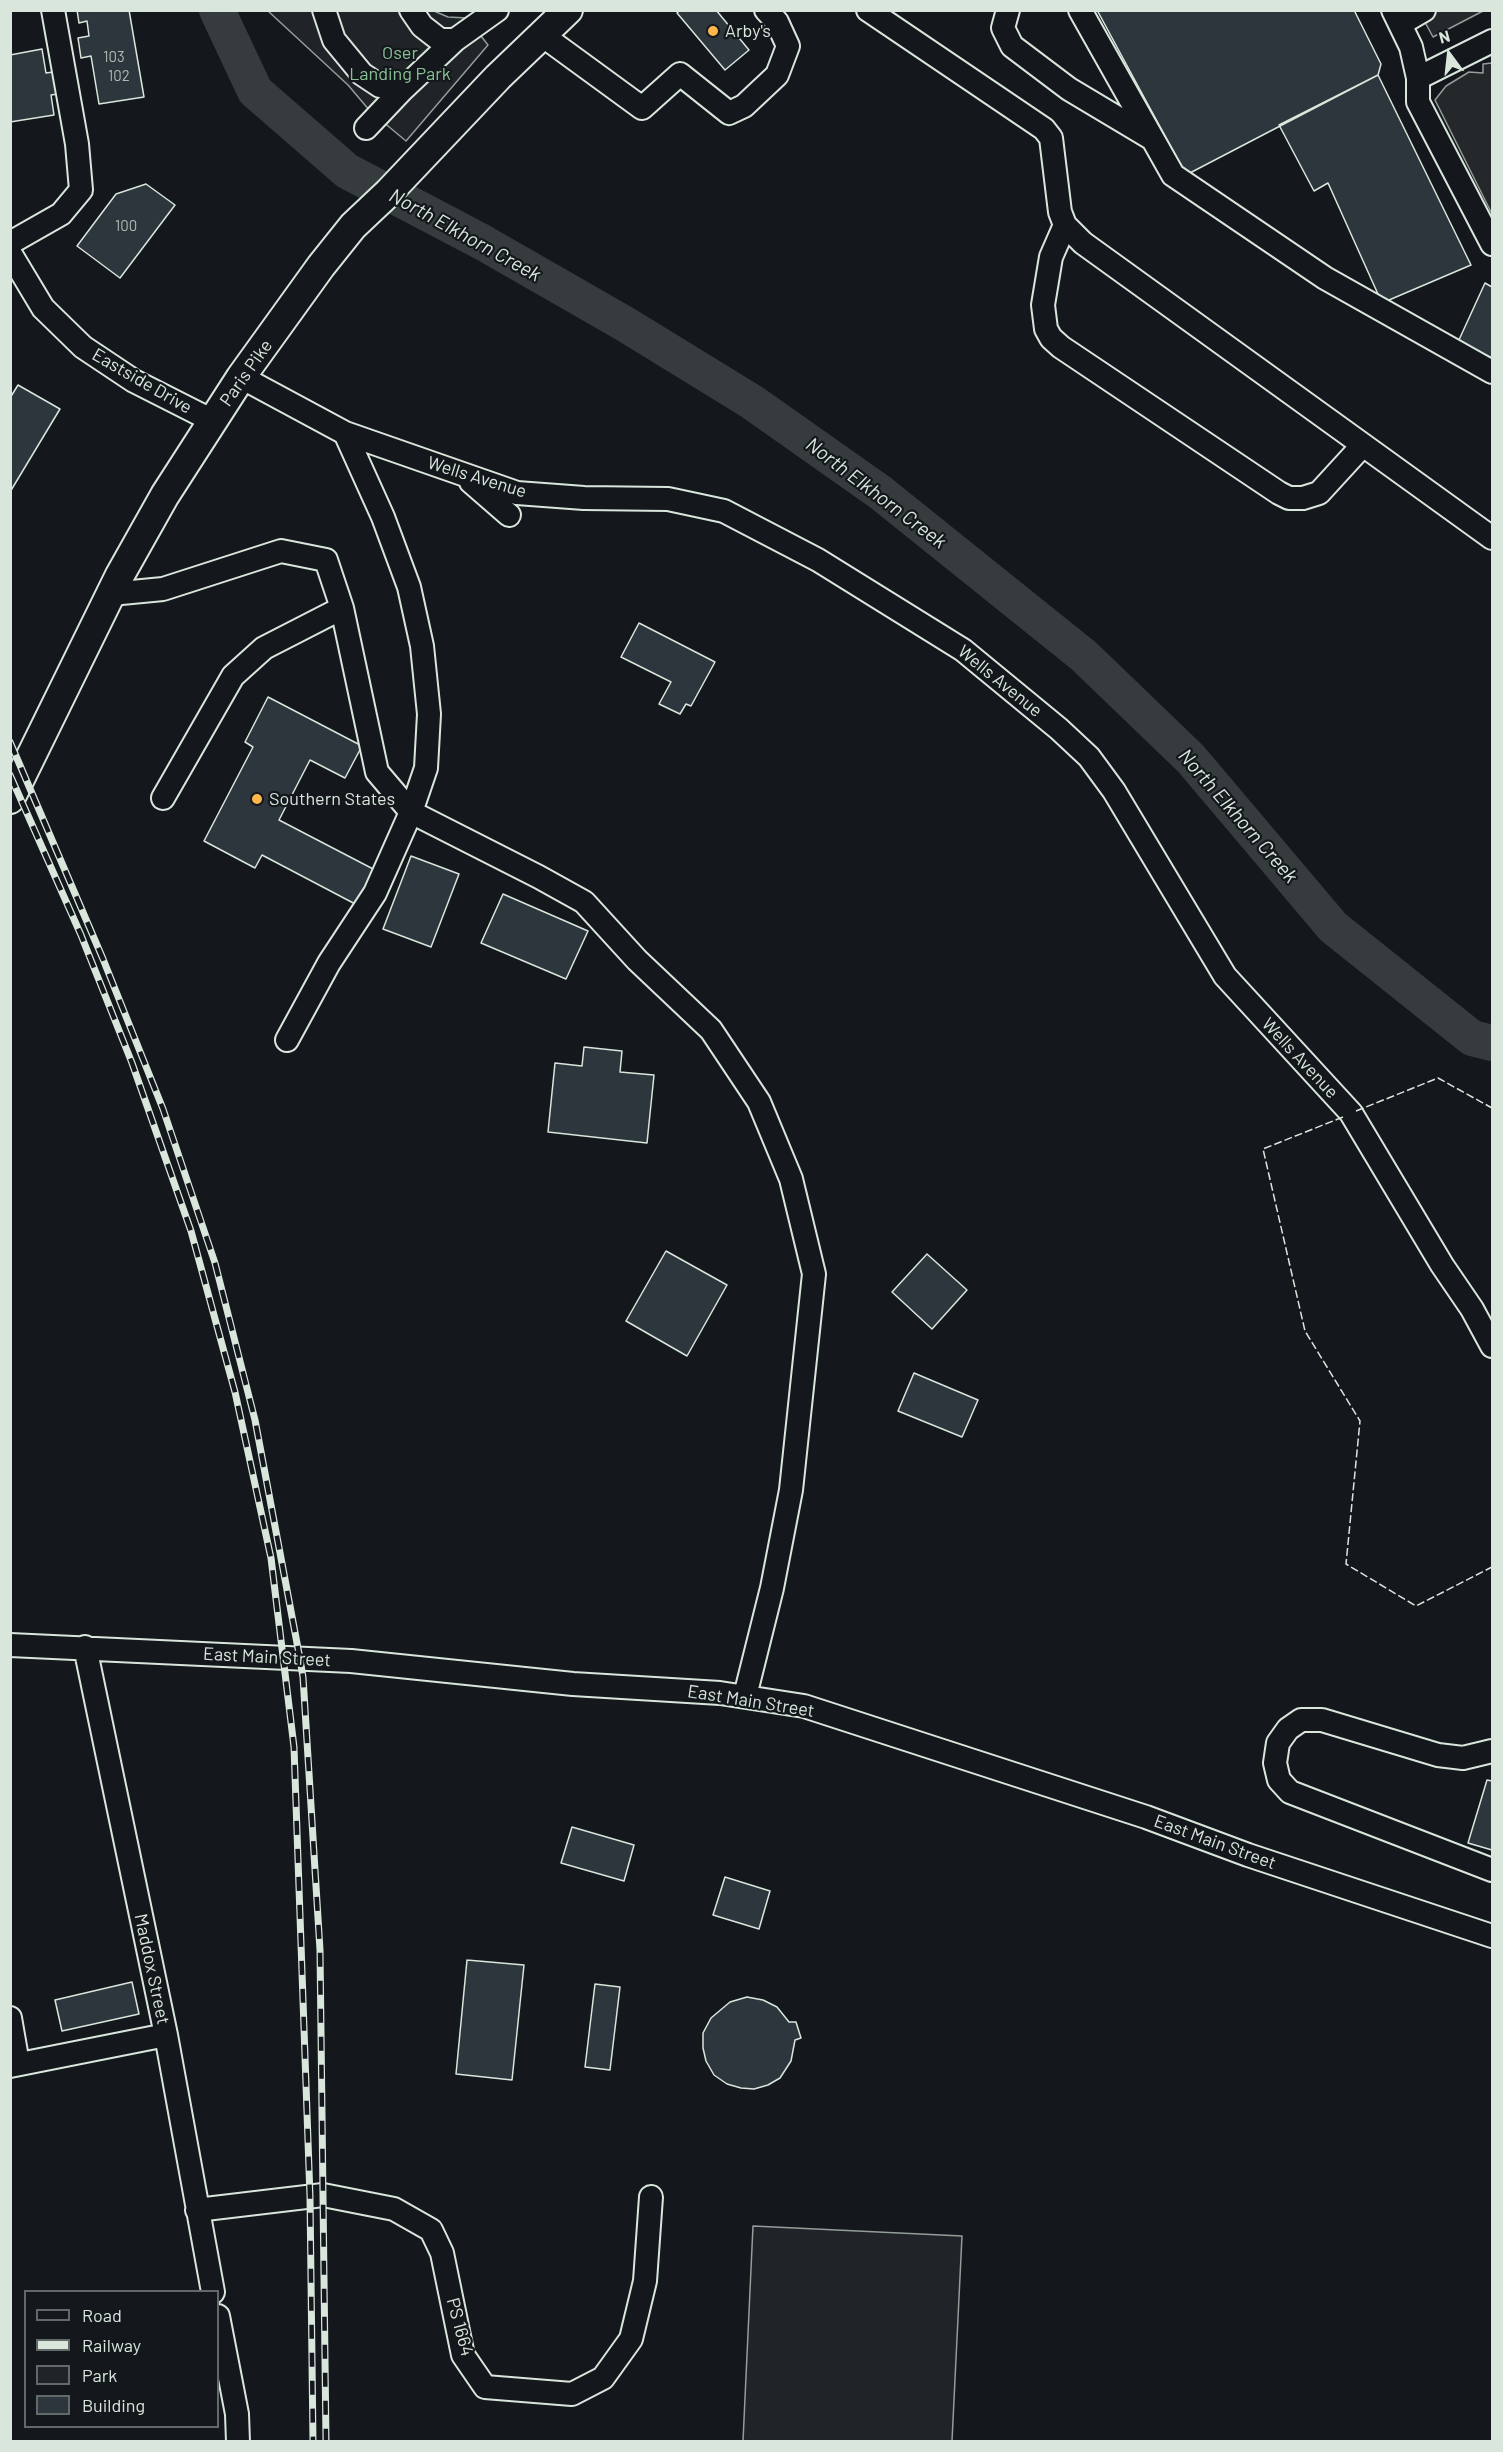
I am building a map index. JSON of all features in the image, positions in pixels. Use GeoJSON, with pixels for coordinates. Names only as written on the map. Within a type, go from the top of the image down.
{"type":"FeatureCollection","features":[{"type":"Feature","properties":{"kind":"main road","name":"Paris Pike"},"geometry":{"type":"LineString","coordinates":[[10,798],[111,594],[165,495],[241,377],[321,266],[353,226],[568,10]]}},
{"type":"Feature","properties":{"kind":"street"},"geometry":{"type":"LineString","coordinates":[[10,243],[61,214],[81,190],[77,144],[53,10]]}},
{"type":"Feature","properties":{"kind":"street"},"geometry":{"type":"LineString","coordinates":[[324,10],[334,40],[362,74],[380,86],[402,90]]}},
{"type":"Feature","properties":{"kind":"street"},"geometry":{"type":"LineString","coordinates":[[411,10],[422,26],[440,40],[455,40]]}},
{"type":"Feature","properties":{"kind":"street"},"geometry":{"type":"LineString","coordinates":[[366,128],[455,40],[497,10]]}},
{"type":"Feature","properties":{"kind":"street"},"geometry":{"type":"LineString","coordinates":[[542,35],[642,108],[680,74],[729,113],[744,106],[777,75],[788,46],[777,21],[766,10]]}},
{"type":"Feature","properties":{"kind":"street"},"geometry":{"type":"LineString","coordinates":[[868,10],[1044,129],[1051,138],[1060,212],[1065,225],[1083,243],[1492,538]]}},
{"type":"Feature","properties":{"kind":"street"},"geometry":{"type":"LineString","coordinates":[[1008,10],[1003,28],[1012,46],[1069,89],[1152,138]]}},
{"type":"Feature","properties":{"kind":"street"},"geometry":{"type":"LineString","coordinates":[[1080,10],[1173,175],[1325,278],[1492,372]]}},
{"type":"Feature","properties":{"kind":"street"},"geometry":{"type":"LineString","coordinates":[[1424,10],[1396,17],[1411,47],[1418,78],[1418,102],[1492,244]]}},
{"type":"Feature","properties":{"kind":"street"},"geometry":{"type":"LineString","coordinates":[[1418,78],[1492,41]]}},
{"type":"Feature","properties":{"kind":"street"},"geometry":{"type":"LineString","coordinates":[[1065,225],[1051,257],[1043,305],[1046,329],[1051,338],[1061,347],[1289,498],[1303,498],[1319,493],[1363,445]]}},
{"type":"Feature","properties":{"kind":"street","name":"Eastside Drive"},"geometry":{"type":"LineString","coordinates":[[10,253],[43,308],[83,347],[134,381],[213,421]]}},
{"type":"Feature","properties":{"kind":"street","name":"Wells Avenue"},"geometry":{"type":"LineString","coordinates":[[241,377],[345,433],[517,493],[584,498],[668,500],[724,511],[818,560],[963,650],[1059,729],[1089,757],[1114,790],[1225,976],[1351,1113],[1435,1254],[1472,1309],[1492,1346]]}},
{"type":"Feature","properties":{"kind":"street"},"geometry":{"type":"LineString","coordinates":[[287,1040],[329,963],[375,893],[411,812],[426,768],[429,714],[422,646],[410,587],[383,517],[345,433]]}},
{"type":"Feature","properties":{"kind":"street"},"geometry":{"type":"LineString","coordinates":[[461,474],[509,514]]}},
{"type":"Feature","properties":{"kind":"street"},"geometry":{"type":"LineString","coordinates":[[111,594],[163,589],[281,551],[326,560],[342,608],[377,772],[411,812],[584,902],[637,960],[711,1030],[759,1102],[791,1179],[813,1274],[791,1490],[772,1588],[745,1696]]}},
{"type":"Feature","properties":{"kind":"street"},"geometry":{"type":"LineString","coordinates":[[163,798],[233,676],[264,648],[342,608]]}},
{"type":"Feature","properties":{"kind":"street","name":"East Main Street"},"geometry":{"type":"LineString","coordinates":[[10,1645],[351,1661],[573,1684],[664,1688],[745,1696],[804,1706],[1146,1816],[1248,1856],[1492,1936]]}},
{"type":"Feature","properties":{"kind":"street","name":"Maddox Street"},"geometry":{"type":"LineString","coordinates":[[85,1647],[166,2036],[213,2290]]}},
{"type":"Feature","properties":{"kind":"street"},"geometry":{"type":"LineString","coordinates":[[1492,1751],[1463,1758],[1438,1755],[1322,1720],[1301,1720],[1288,1729],[1278,1743],[1275,1763],[1279,1780],[1290,1792],[1492,1870]]}},
{"type":"Feature","properties":{"kind":"street"},"geometry":{"type":"LineString","coordinates":[[10,2018],[14,2065],[166,2036]]}},
{"type":"Feature","properties":{"kind":"street","name":"PS 1664"},"geometry":{"type":"LineString","coordinates":[[197,2210],[323,2195],[394,2209],[431,2230],[442,2253],[463,2355],[485,2387],[572,2394],[603,2378],[631,2339],[645,2281],[651,2197]]}},
{"type":"Feature","properties":{"kind":"street"},"geometry":{"type":"LineString","coordinates":[[219,2321],[237,2414],[238,2442]]}},
{"type":"Feature","properties":{"kind":"green space","name":"Oser Landing Park"},"geometry":{"type":"Polygon","coordinates":[[[268,11],[434,11],[448,17],[467,18],[488,45],[406,141],[370,111],[348,85],[268,11]]]}},
{"type":"Feature","properties":{"kind":"green space"},"geometry":{"type":"Polygon","coordinates":[[[753,2226],[962,2236],[952,2441],[743,2441],[753,2226]]]}},
{"type":"Feature","properties":{"kind":"shaded area"},"geometry":{"type":"Polygon","coordinates":[[[1419,11],[1483,11],[1433,37],[1419,11]]]}},
{"type":"Feature","properties":{"kind":"shaded area"},"geometry":{"type":"Polygon","coordinates":[[[1492,63],[1492,214],[1435,100],[1446,86],[1469,72],[1483,73],[1483,64],[1492,63]]]}},
{"type":"Feature","properties":{"kind":"building"},"geometry":{"type":"Polygon","coordinates":[[[77,10],[129,10],[144,97],[99,104],[91,56],[81,58],[78,38],[89,36],[87,21],[79,23],[77,10]]]}},
{"type":"Feature","properties":{"kind":"building","name":"Arby's"},"geometry":{"type":"Polygon","coordinates":[[[680,10],[716,10],[749,50],[725,70],[677,13],[680,10]]]}},
{"type":"Feature","properties":{"kind":"building"},"geometry":{"type":"Polygon","coordinates":[[[1097,10],[1354,10],[1381,64],[1378,75],[1186,175],[1097,10]]]}},
{"type":"Feature","properties":{"kind":"building"},"geometry":{"type":"Polygon","coordinates":[[[42,49],[46,73],[53,72],[58,94],[51,95],[54,115],[10,122],[10,55],[42,49]]]}},
{"type":"Feature","properties":{"kind":"building"},"geometry":{"type":"Polygon","coordinates":[[[1378,75],[1471,265],[1382,303],[1328,183],[1314,191],[1279,125],[1378,75]]]}},
{"type":"Feature","properties":{"kind":"building"},"geometry":{"type":"Polygon","coordinates":[[[146,184],[175,205],[120,278],[77,246],[116,194],[146,184]]]}},
{"type":"Feature","properties":{"kind":"building"},"geometry":{"type":"Polygon","coordinates":[[[1485,283],[1492,287],[1492,358],[1458,342],[1485,283]]]}},
{"type":"Feature","properties":{"kind":"building"},"geometry":{"type":"Polygon","coordinates":[[[18,385],[60,409],[10,492],[10,398],[18,385]]]}},
{"type":"Feature","properties":{"kind":"building"},"geometry":{"type":"Polygon","coordinates":[[[639,623],[715,662],[691,706],[686,704],[680,714],[659,704],[671,682],[621,657],[639,623]]]}},
{"type":"Feature","properties":{"kind":"building","name":"Southern States"},"geometry":{"type":"Polygon","coordinates":[[[268,697],[362,746],[345,778],[310,760],[279,820],[377,871],[359,906],[262,855],[255,868],[204,841],[253,747],[245,742],[268,697]]]}},
{"type":"Feature","properties":{"kind":"building"},"geometry":{"type":"Polygon","coordinates":[[[411,856],[459,874],[431,947],[383,929],[411,856]]]}},
{"type":"Feature","properties":{"kind":"building"},"geometry":{"type":"Polygon","coordinates":[[[503,894],[588,931],[566,979],[481,943],[503,894]]]}},
{"type":"Feature","properties":{"kind":"building"},"geometry":{"type":"Polygon","coordinates":[[[584,1047],[622,1051],[620,1072],[654,1075],[647,1143],[548,1132],[555,1063],[582,1066],[584,1047]]]}},
{"type":"Feature","properties":{"kind":"building"},"geometry":{"type":"Polygon","coordinates":[[[666,1251],[727,1285],[687,1356],[626,1321],[666,1251]]]}},
{"type":"Feature","properties":{"kind":"building"},"geometry":{"type":"Polygon","coordinates":[[[927,1254],[967,1290],[932,1329],[892,1292],[927,1254]]]}},
{"type":"Feature","properties":{"kind":"building"},"geometry":{"type":"Polygon","coordinates":[[[914,1373],[978,1400],[962,1437],[898,1411],[914,1373]]]}},
{"type":"Feature","properties":{"kind":"building"},"geometry":{"type":"Polygon","coordinates":[[[1487,1780],[1492,1781],[1492,1850],[1468,1843],[1487,1780]]]}},
{"type":"Feature","properties":{"kind":"building"},"geometry":{"type":"Polygon","coordinates":[[[572,1827],[634,1845],[624,1881],[561,1863],[572,1827]]]}},
{"type":"Feature","properties":{"kind":"building"},"geometry":{"type":"Polygon","coordinates":[[[725,1877],[770,1891],[759,1929],[713,1915],[725,1877]]]}},
{"type":"Feature","properties":{"kind":"building"},"geometry":{"type":"Polygon","coordinates":[[[467,1960],[524,1965],[512,2080],[456,2074],[467,1960]]]}},
{"type":"Feature","properties":{"kind":"building"},"geometry":{"type":"Polygon","coordinates":[[[132,1982],[139,2014],[62,2031],[55,2000],[132,1982]]]}},
{"type":"Feature","properties":{"kind":"building"},"geometry":{"type":"Polygon","coordinates":[[[595,1984],[620,1987],[610,2070],[585,2067],[595,1984]]]}},
{"type":"Feature","properties":{"kind":"building"},"geometry":{"type":"Polygon","coordinates":[[[747,1997],[763,2000],[777,2007],[789,2022],[796,2022],[801,2038],[795,2040],[791,2061],[780,2078],[754,2089],[727,2084],[714,2075],[706,2061],[703,2048],[703,2033],[711,2018],[730,2002],[747,1997]]]}},
{"type":"Feature","properties":{"kind":"waterway","name":"North Elkhorn Creek"},"geometry":{"type":"LineString","coordinates":[[217,10],[255,91],[347,171],[482,242],[625,324],[752,402],[881,493],[1084,656],[1191,759],[1333,927],[1472,1038],[1492,1043]]}},
{"type":"Feature","properties":{"kind":"railway"},"geometry":{"type":"LineString","coordinates":[[10,742],[103,959],[163,1109],[215,1263],[255,1420],[300,1659],[320,1950],[326,2442]]}},
{"type":"Feature","properties":{"kind":"railway"},"geometry":{"type":"LineString","coordinates":[[10,775],[81,935],[132,1063],[191,1231],[235,1392],[271,1558],[294,1747],[310,2197],[313,2442]]}},
{"type":"Feature","properties":{"kind":"fence"},"geometry":{"type":"LineString","coordinates":[[1356,1111],[1438,1078],[1492,1108]]}},
{"type":"Feature","properties":{"kind":"fence"},"geometry":{"type":"LineString","coordinates":[[1343,1117],[1263,1149],[1305,1331],[1360,1421],[1346,1564],[1416,1606],[1492,1567]]}},
{"type":"Feature","properties":{"kind":"place","name":"Arby's"},"geometry":{"type":"Point","coordinates":[713,31]}},
{"type":"Feature","properties":{"kind":"place","name":"Southern States"},"geometry":{"type":"Point","coordinates":[257,799]}}]}
